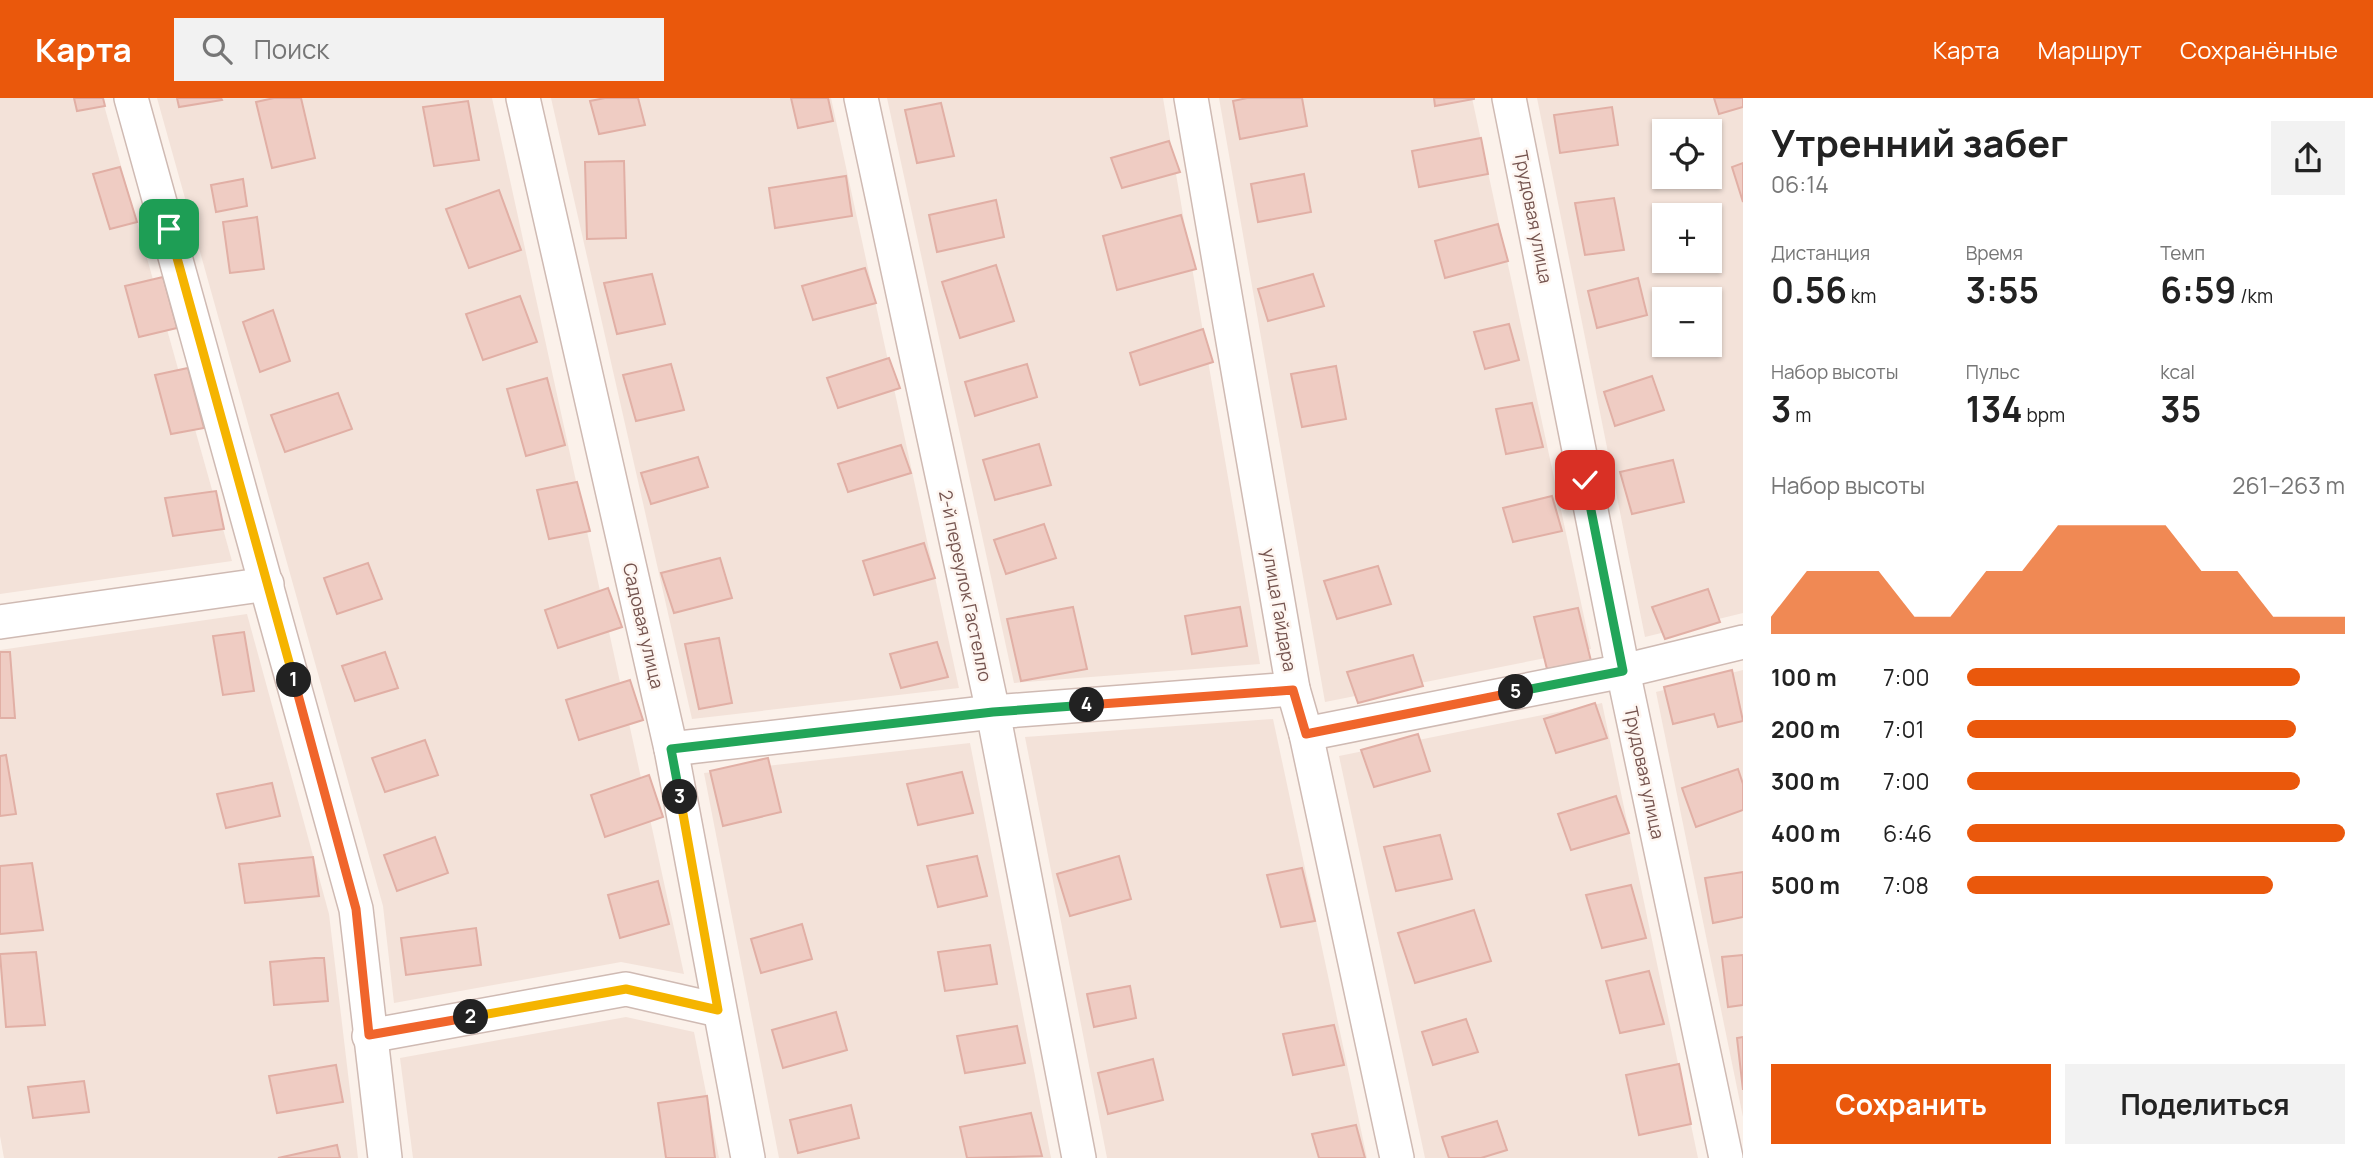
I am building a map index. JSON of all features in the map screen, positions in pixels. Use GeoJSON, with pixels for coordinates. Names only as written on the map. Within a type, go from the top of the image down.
{"type":"FeatureCollection","features":[{"type":"Feature","properties":{"kind":"street"},"geometry":{"type":"LineString","coordinates":[[131,98],[356,909],[385,1158]]}},
{"type":"Feature","properties":{"kind":"street","name":"Садовая улица"},"geometry":{"type":"LineString","coordinates":[[523,98],[671,749],[718,1010],[748,1158]]}},
{"type":"Feature","properties":{"kind":"street","name":"2-й переулок Гастелло"},"geometry":{"type":"LineString","coordinates":[[860,98],[993,712],[1079,1158]]}},
{"type":"Feature","properties":{"kind":"street","name":"улица Гайдара"},"geometry":{"type":"LineString","coordinates":[[1191,98],[1293,690],[1306,734],[1396,1158]]}},
{"type":"Feature","properties":{"kind":"street","name":"Трудовая улица"},"geometry":{"type":"LineString","coordinates":[[1509,98],[1623,671],[1726,1158]]}},
{"type":"Feature","properties":{"kind":"street"},"geometry":{"type":"LineString","coordinates":[[0,622],[267,584]]}},
{"type":"Feature","properties":{"kind":"street"},"geometry":{"type":"LineString","coordinates":[[1306,734],[1623,671],[1743,642]]}},
{"type":"Feature","properties":{"kind":"street"},"geometry":{"type":"LineString","coordinates":[[671,749],[993,712],[1293,690]]}},
{"type":"Feature","properties":{"kind":"street"},"geometry":{"type":"LineString","coordinates":[[369,1035],[626,989],[718,1010]]}},
{"type":"Feature","properties":{"kind":"shaded area"},"geometry":{"type":"Polygon","coordinates":[[[0,98],[102,98],[232,561],[0,594],[0,98]]]}},
{"type":"Feature","properties":{"kind":"shaded area"},"geometry":{"type":"Polygon","coordinates":[[[157,98],[492,98],[684,974],[621,962],[394,1003],[383,906],[157,98]]]}},
{"type":"Feature","properties":{"kind":"shaded area"},"geometry":{"type":"Polygon","coordinates":[[[551,98],[831,98],[959,688],[692,719],[551,98]]]}},
{"type":"Feature","properties":{"kind":"shaded area"},"geometry":{"type":"Polygon","coordinates":[[[887,98],[1163,98],[1260,664],[1014,683],[887,98]]]}},
{"type":"Feature","properties":{"kind":"shaded area"},"geometry":{"type":"Polygon","coordinates":[[[1219,98],[1472,98],[1591,649],[1325,702],[1219,98]]]}},
{"type":"Feature","properties":{"kind":"shaded area"},"geometry":{"type":"Polygon","coordinates":[[[1537,98],[1743,98],[1743,613],[1645,637],[1537,98]]]}},
{"type":"Feature","properties":{"kind":"shaded area"},"geometry":{"type":"Polygon","coordinates":[[[247,614],[329,914],[358,1158],[4,1158],[0,1136],[0,650],[247,614]]]}},
{"type":"Feature","properties":{"kind":"shaded area"},"geometry":{"type":"Polygon","coordinates":[[[1743,670],[1743,1117],[1656,692],[1743,670]]]}},
{"type":"Feature","properties":{"kind":"shaded area"},"geometry":{"type":"Polygon","coordinates":[[[1602,703],[1698,1158],[1425,1158],[1339,756],[1602,703]]]}},
{"type":"Feature","properties":{"kind":"shaded area"},"geometry":{"type":"Polygon","coordinates":[[[1273,719],[1367,1158],[1107,1158],[1025,737],[1273,719]]]}},
{"type":"Feature","properties":{"kind":"shaded area"},"geometry":{"type":"Polygon","coordinates":[[[970,743],[1051,1158],[779,1158],[704,773],[970,743]]]}},
{"type":"Feature","properties":{"kind":"shaded area"},"geometry":{"type":"Polygon","coordinates":[[[626,1017],[694,1032],[719,1158],[413,1158],[400,1058],[626,1017]]]}},
{"type":"Feature","properties":{"kind":"building"},"geometry":{"type":"Polygon","coordinates":[[[74,98],[103,98],[105,106],[77,111],[74,98]]]}},
{"type":"Feature","properties":{"kind":"building"},"geometry":{"type":"Polygon","coordinates":[[[177,98],[221,98],[222,100],[179,107],[177,98]]]}},
{"type":"Feature","properties":{"kind":"building"},"geometry":{"type":"Polygon","coordinates":[[[274,98],[301,98],[315,158],[272,168],[256,102],[274,98]]]}},
{"type":"Feature","properties":{"kind":"building"},"geometry":{"type":"Polygon","coordinates":[[[638,98],[645,125],[599,134],[590,101],[638,98]]]}},
{"type":"Feature","properties":{"kind":"building"},"geometry":{"type":"Polygon","coordinates":[[[791,98],[828,98],[833,121],[798,128],[791,98]]]}},
{"type":"Feature","properties":{"kind":"building"},"geometry":{"type":"Polygon","coordinates":[[[1247,98],[1302,98],[1307,126],[1240,139],[1233,101],[1247,98]]]}},
{"type":"Feature","properties":{"kind":"building"},"geometry":{"type":"Polygon","coordinates":[[[1434,98],[1474,98],[1474,99],[1435,106],[1434,98]]]}},
{"type":"Feature","properties":{"kind":"building"},"geometry":{"type":"Polygon","coordinates":[[[1714,98],[1743,98],[1743,107],[1719,114],[1714,98]]]}},
{"type":"Feature","properties":{"kind":"building"},"geometry":{"type":"Polygon","coordinates":[[[468,101],[479,160],[434,166],[423,107],[468,101]]]}},
{"type":"Feature","properties":{"kind":"building"},"geometry":{"type":"Polygon","coordinates":[[[941,103],[954,156],[917,163],[905,110],[941,103]]]}},
{"type":"Feature","properties":{"kind":"building"},"geometry":{"type":"Polygon","coordinates":[[[1612,107],[1618,145],[1560,153],[1554,115],[1612,107]]]}},
{"type":"Feature","properties":{"kind":"building"},"geometry":{"type":"Polygon","coordinates":[[[1481,138],[1488,174],[1419,187],[1412,151],[1481,138]]]}},
{"type":"Feature","properties":{"kind":"building"},"geometry":{"type":"Polygon","coordinates":[[[1169,141],[1180,172],[1122,188],[1111,158],[1169,141]]]}},
{"type":"Feature","properties":{"kind":"building"},"geometry":{"type":"Polygon","coordinates":[[[624,161],[626,238],[587,239],[585,162],[624,161]]]}},
{"type":"Feature","properties":{"kind":"building"},"geometry":{"type":"Polygon","coordinates":[[[1743,163],[1743,202],[1732,167],[1743,163]]]}},
{"type":"Feature","properties":{"kind":"building"},"geometry":{"type":"Polygon","coordinates":[[[120,167],[137,222],[110,229],[93,174],[120,167]]]}},
{"type":"Feature","properties":{"kind":"building"},"geometry":{"type":"Polygon","coordinates":[[[1304,174],[1311,212],[1258,222],[1251,184],[1304,174]]]}},
{"type":"Feature","properties":{"kind":"building"},"geometry":{"type":"Polygon","coordinates":[[[846,176],[852,216],[775,228],[769,188],[846,176]]]}},
{"type":"Feature","properties":{"kind":"building"},"geometry":{"type":"Polygon","coordinates":[[[243,179],[247,206],[216,212],[211,185],[243,179]]]}},
{"type":"Feature","properties":{"kind":"building"},"geometry":{"type":"Polygon","coordinates":[[[499,190],[521,250],[469,268],[446,209],[499,190]]]}},
{"type":"Feature","properties":{"kind":"building"},"geometry":{"type":"Polygon","coordinates":[[[1614,198],[1624,250],[1585,255],[1575,203],[1614,198]]]}},
{"type":"Feature","properties":{"kind":"building"},"geometry":{"type":"Polygon","coordinates":[[[996,200],[1004,237],[937,252],[929,215],[996,200]]]}},
{"type":"Feature","properties":{"kind":"building"},"geometry":{"type":"Polygon","coordinates":[[[1181,215],[1196,269],[1117,290],[1103,236],[1181,215]]]}},
{"type":"Feature","properties":{"kind":"building"},"geometry":{"type":"Polygon","coordinates":[[[257,217],[264,269],[230,273],[223,222],[257,217]]]}},
{"type":"Feature","properties":{"kind":"building"},"geometry":{"type":"Polygon","coordinates":[[[1498,224],[1508,261],[1445,278],[1435,241],[1498,224]]]}},
{"type":"Feature","properties":{"kind":"building"},"geometry":{"type":"Polygon","coordinates":[[[996,265],[1014,321],[960,338],[942,282],[996,265]]]}},
{"type":"Feature","properties":{"kind":"building"},"geometry":{"type":"Polygon","coordinates":[[[865,268],[876,303],[813,320],[802,286],[865,268]]]}},
{"type":"Feature","properties":{"kind":"building"},"geometry":{"type":"Polygon","coordinates":[[[652,274],[665,324],[617,334],[604,283],[652,274]]]}},
{"type":"Feature","properties":{"kind":"building"},"geometry":{"type":"Polygon","coordinates":[[[1313,274],[1324,306],[1268,321],[1258,289],[1313,274]]]}},
{"type":"Feature","properties":{"kind":"building"},"geometry":{"type":"Polygon","coordinates":[[[163,277],[177,328],[139,337],[125,286],[163,277]]]}},
{"type":"Feature","properties":{"kind":"building"},"geometry":{"type":"Polygon","coordinates":[[[1638,278],[1647,315],[1597,328],[1588,291],[1638,278]]]}},
{"type":"Feature","properties":{"kind":"building"},"geometry":{"type":"Polygon","coordinates":[[[520,296],[537,342],[483,360],[466,314],[520,296]]]}},
{"type":"Feature","properties":{"kind":"building"},"geometry":{"type":"Polygon","coordinates":[[[273,310],[290,361],[260,372],[243,322],[273,310]]]}},
{"type":"Feature","properties":{"kind":"building"},"geometry":{"type":"Polygon","coordinates":[[[1509,324],[1519,360],[1485,369],[1474,332],[1509,324]]]}},
{"type":"Feature","properties":{"kind":"building"},"geometry":{"type":"Polygon","coordinates":[[[1203,329],[1213,362],[1140,385],[1130,353],[1203,329]]]}},
{"type":"Feature","properties":{"kind":"building"},"geometry":{"type":"Polygon","coordinates":[[[889,358],[900,388],[838,408],[827,378],[889,358]]]}},
{"type":"Feature","properties":{"kind":"building"},"geometry":{"type":"Polygon","coordinates":[[[671,364],[684,410],[636,421],[623,375],[671,364]]]}},
{"type":"Feature","properties":{"kind":"building"},"geometry":{"type":"Polygon","coordinates":[[[1027,364],[1037,397],[975,416],[965,382],[1027,364]]]}},
{"type":"Feature","properties":{"kind":"building"},"geometry":{"type":"Polygon","coordinates":[[[1336,366],[1346,419],[1302,427],[1291,374],[1336,366]]]}},
{"type":"Feature","properties":{"kind":"building"},"geometry":{"type":"Polygon","coordinates":[[[188,368],[204,428],[171,434],[155,375],[188,368]]]}},
{"type":"Feature","properties":{"kind":"building"},"geometry":{"type":"Polygon","coordinates":[[[1652,376],[1664,410],[1615,426],[1604,392],[1652,376]]]}},
{"type":"Feature","properties":{"kind":"building"},"geometry":{"type":"Polygon","coordinates":[[[547,378],[565,445],[526,456],[507,389],[547,378]]]}},
{"type":"Feature","properties":{"kind":"building"},"geometry":{"type":"Polygon","coordinates":[[[338,393],[352,429],[285,452],[271,415],[338,393]]]}},
{"type":"Feature","properties":{"kind":"building"},"geometry":{"type":"Polygon","coordinates":[[[1532,403],[1543,447],[1506,454],[1496,409],[1532,403]]]}},
{"type":"Feature","properties":{"kind":"building"},"geometry":{"type":"Polygon","coordinates":[[[1039,444],[1051,485],[995,500],[983,460],[1039,444]]]}},
{"type":"Feature","properties":{"kind":"building"},"geometry":{"type":"Polygon","coordinates":[[[901,445],[911,473],[848,492],[838,464],[901,445]]]}},
{"type":"Feature","properties":{"kind":"building"},"geometry":{"type":"Polygon","coordinates":[[[698,457],[708,487],[651,504],[641,473],[698,457]]]}},
{"type":"Feature","properties":{"kind":"building"},"geometry":{"type":"Polygon","coordinates":[[[1673,460],[1684,502],[1632,514],[1620,472],[1673,460]]]}},
{"type":"Feature","properties":{"kind":"building"},"geometry":{"type":"Polygon","coordinates":[[[577,482],[590,531],[549,539],[537,490],[577,482]]]}},
{"type":"Feature","properties":{"kind":"building"},"geometry":{"type":"Polygon","coordinates":[[[216,491],[224,529],[173,536],[165,498],[216,491]]]}},
{"type":"Feature","properties":{"kind":"building"},"geometry":{"type":"Polygon","coordinates":[[[1552,496],[1562,531],[1513,542],[1503,508],[1552,496]]]}},
{"type":"Feature","properties":{"kind":"building"},"geometry":{"type":"Polygon","coordinates":[[[1044,524],[1056,558],[1006,574],[994,540],[1044,524]]]}},
{"type":"Feature","properties":{"kind":"building"},"geometry":{"type":"Polygon","coordinates":[[[924,543],[935,578],[874,595],[863,561],[924,543]]]}},
{"type":"Feature","properties":{"kind":"building"},"geometry":{"type":"Polygon","coordinates":[[[720,558],[732,598],[674,613],[661,573],[720,558]]]}},
{"type":"Feature","properties":{"kind":"building"},"geometry":{"type":"Polygon","coordinates":[[[368,563],[382,599],[337,614],[324,578],[368,563]]]}},
{"type":"Feature","properties":{"kind":"building"},"geometry":{"type":"Polygon","coordinates":[[[1378,566],[1391,604],[1337,619],[1324,581],[1378,566]]]}},
{"type":"Feature","properties":{"kind":"building"},"geometry":{"type":"Polygon","coordinates":[[[608,588],[622,627],[558,648],[545,610],[608,588]]]}},
{"type":"Feature","properties":{"kind":"building"},"geometry":{"type":"Polygon","coordinates":[[[1708,589],[1720,622],[1665,639],[1652,607],[1708,589]]]}},
{"type":"Feature","properties":{"kind":"building"},"geometry":{"type":"Polygon","coordinates":[[[1073,607],[1087,669],[1021,681],[1007,619],[1073,607]]]}},
{"type":"Feature","properties":{"kind":"building"},"geometry":{"type":"Polygon","coordinates":[[[1240,607],[1247,646],[1192,654],[1185,616],[1240,607]]]}},
{"type":"Feature","properties":{"kind":"building"},"geometry":{"type":"Polygon","coordinates":[[[1578,608],[1591,661],[1547,669],[1534,617],[1578,608]]]}},
{"type":"Feature","properties":{"kind":"building"},"geometry":{"type":"Polygon","coordinates":[[[244,632],[254,691],[223,695],[213,636],[244,632]]]}},
{"type":"Feature","properties":{"kind":"building"},"geometry":{"type":"Polygon","coordinates":[[[719,638],[732,703],[699,709],[685,644],[719,638]]]}},
{"type":"Feature","properties":{"kind":"building"},"geometry":{"type":"Polygon","coordinates":[[[937,642],[948,677],[901,688],[890,654],[937,642]]]}},
{"type":"Feature","properties":{"kind":"building"},"geometry":{"type":"Polygon","coordinates":[[[0,652],[10,652],[15,718],[0,718],[0,652]]]}},
{"type":"Feature","properties":{"kind":"building"},"geometry":{"type":"Polygon","coordinates":[[[385,652],[398,688],[355,701],[342,666],[385,652]]]}},
{"type":"Feature","properties":{"kind":"building"},"geometry":{"type":"Polygon","coordinates":[[[1413,655],[1423,686],[1358,703],[1347,672],[1413,655]]]}},
{"type":"Feature","properties":{"kind":"building"},"geometry":{"type":"Polygon","coordinates":[[[1732,670],[1743,721],[1718,727],[1714,714],[1673,724],[1664,687],[1732,670]]]}},
{"type":"Feature","properties":{"kind":"building"},"geometry":{"type":"Polygon","coordinates":[[[630,680],[643,720],[579,740],[566,700],[630,680]]]}},
{"type":"Feature","properties":{"kind":"building"},"geometry":{"type":"Polygon","coordinates":[[[1595,703],[1607,738],[1556,753],[1544,719],[1595,703]]]}},
{"type":"Feature","properties":{"kind":"building"},"geometry":{"type":"Polygon","coordinates":[[[1418,734],[1430,771],[1374,787],[1361,750],[1418,734]]]}},
{"type":"Feature","properties":{"kind":"building"},"geometry":{"type":"Polygon","coordinates":[[[425,740],[438,775],[385,792],[372,758],[425,740]]]}},
{"type":"Feature","properties":{"kind":"building"},"geometry":{"type":"Polygon","coordinates":[[[6,755],[16,814],[0,816],[0,756],[6,755]]]}},
{"type":"Feature","properties":{"kind":"building"},"geometry":{"type":"Polygon","coordinates":[[[768,758],[781,812],[723,826],[710,771],[768,758]]]}},
{"type":"Feature","properties":{"kind":"building"},"geometry":{"type":"Polygon","coordinates":[[[1738,769],[1743,784],[1743,810],[1696,827],[1682,788],[1738,769]]]}},
{"type":"Feature","properties":{"kind":"building"},"geometry":{"type":"Polygon","coordinates":[[[962,772],[973,813],[918,825],[907,784],[962,772]]]}},
{"type":"Feature","properties":{"kind":"building"},"geometry":{"type":"Polygon","coordinates":[[[649,775],[663,817],[605,837],[591,795],[649,775]]]}},
{"type":"Feature","properties":{"kind":"building"},"geometry":{"type":"Polygon","coordinates":[[[272,783],[280,816],[226,828],[217,794],[272,783]]]}},
{"type":"Feature","properties":{"kind":"building"},"geometry":{"type":"Polygon","coordinates":[[[1616,796],[1629,833],[1571,850],[1558,814],[1616,796]]]}},
{"type":"Feature","properties":{"kind":"building"},"geometry":{"type":"Polygon","coordinates":[[[1440,835],[1452,879],[1396,891],[1384,847],[1440,835]]]}},
{"type":"Feature","properties":{"kind":"building"},"geometry":{"type":"Polygon","coordinates":[[[435,837],[448,873],[397,891],[384,855],[435,837]]]}},
{"type":"Feature","properties":{"kind":"building"},"geometry":{"type":"Polygon","coordinates":[[[977,856],[987,896],[938,907],[927,866],[977,856]]]}},
{"type":"Feature","properties":{"kind":"building"},"geometry":{"type":"Polygon","coordinates":[[[1119,856],[1131,899],[1070,916],[1057,874],[1119,856]]]}},
{"type":"Feature","properties":{"kind":"building"},"geometry":{"type":"Polygon","coordinates":[[[313,857],[319,896],[245,903],[239,864],[313,857]]]}},
{"type":"Feature","properties":{"kind":"building"},"geometry":{"type":"Polygon","coordinates":[[[32,863],[43,930],[0,934],[0,866],[32,863]]]}},
{"type":"Feature","properties":{"kind":"building"},"geometry":{"type":"Polygon","coordinates":[[[1302,868],[1315,921],[1281,927],[1267,875],[1302,868]]]}},
{"type":"Feature","properties":{"kind":"building"},"geometry":{"type":"Polygon","coordinates":[[[1743,872],[1743,917],[1713,923],[1705,878],[1743,872]]]}},
{"type":"Feature","properties":{"kind":"building"},"geometry":{"type":"Polygon","coordinates":[[[658,881],[669,924],[620,938],[608,895],[658,881]]]}},
{"type":"Feature","properties":{"kind":"building"},"geometry":{"type":"Polygon","coordinates":[[[1631,885],[1646,938],[1602,948],[1586,895],[1631,885]]]}},
{"type":"Feature","properties":{"kind":"building"},"geometry":{"type":"Polygon","coordinates":[[[1474,910],[1491,961],[1415,983],[1398,933],[1474,910]]]}},
{"type":"Feature","properties":{"kind":"building"},"geometry":{"type":"Polygon","coordinates":[[[802,924],[812,959],[761,973],[751,939],[802,924]]]}},
{"type":"Feature","properties":{"kind":"building"},"geometry":{"type":"Polygon","coordinates":[[[476,928],[481,965],[406,975],[401,938],[476,928]]]}},
{"type":"Feature","properties":{"kind":"building"},"geometry":{"type":"Polygon","coordinates":[[[990,945],[997,984],[945,991],[938,952],[990,945]]]}},
{"type":"Feature","properties":{"kind":"building"},"geometry":{"type":"Polygon","coordinates":[[[36,952],[45,1025],[6,1027],[0,954],[36,952]]]}},
{"type":"Feature","properties":{"kind":"building"},"geometry":{"type":"Polygon","coordinates":[[[1743,955],[1743,1005],[1728,1007],[1722,957],[1743,955]]]}},
{"type":"Feature","properties":{"kind":"building"},"geometry":{"type":"Polygon","coordinates":[[[324,958],[328,1001],[274,1005],[270,962],[324,958]]]}},
{"type":"Feature","properties":{"kind":"building"},"geometry":{"type":"Polygon","coordinates":[[[1649,971],[1664,1024],[1620,1033],[1606,981],[1649,971]]]}},
{"type":"Feature","properties":{"kind":"building"},"geometry":{"type":"Polygon","coordinates":[[[1130,986],[1136,1018],[1094,1027],[1087,994],[1130,986]]]}},
{"type":"Feature","properties":{"kind":"building"},"geometry":{"type":"Polygon","coordinates":[[[836,1012],[847,1050],[783,1068],[772,1030],[836,1012]]]}},
{"type":"Feature","properties":{"kind":"building"},"geometry":{"type":"Polygon","coordinates":[[[1466,1019],[1478,1052],[1433,1065],[1422,1032],[1466,1019]]]}},
{"type":"Feature","properties":{"kind":"building"},"geometry":{"type":"Polygon","coordinates":[[[1334,1025],[1344,1065],[1293,1075],[1283,1034],[1334,1025]]]}},
{"type":"Feature","properties":{"kind":"building"},"geometry":{"type":"Polygon","coordinates":[[[1017,1026],[1025,1063],[965,1073],[957,1036],[1017,1026]]]}},
{"type":"Feature","properties":{"kind":"building"},"geometry":{"type":"Polygon","coordinates":[[[1743,1037],[1743,1090],[1737,1038],[1743,1037]]]}},
{"type":"Feature","properties":{"kind":"building"},"geometry":{"type":"Polygon","coordinates":[[[1153,1059],[1163,1100],[1108,1114],[1098,1073],[1153,1059]]]}},
{"type":"Feature","properties":{"kind":"building"},"geometry":{"type":"Polygon","coordinates":[[[1679,1064],[1691,1124],[1639,1135],[1626,1075],[1679,1064]]]}},
{"type":"Feature","properties":{"kind":"building"},"geometry":{"type":"Polygon","coordinates":[[[336,1065],[343,1102],[277,1113],[269,1076],[336,1065]]]}},
{"type":"Feature","properties":{"kind":"building"},"geometry":{"type":"Polygon","coordinates":[[[84,1081],[89,1112],[33,1118],[28,1087],[84,1081]]]}},
{"type":"Feature","properties":{"kind":"building"},"geometry":{"type":"Polygon","coordinates":[[[707,1096],[715,1158],[666,1158],[658,1103],[707,1096]]]}},
{"type":"Feature","properties":{"kind":"building"},"geometry":{"type":"Polygon","coordinates":[[[851,1105],[859,1138],[798,1153],[790,1120],[851,1105]]]}},
{"type":"Feature","properties":{"kind":"building"},"geometry":{"type":"Polygon","coordinates":[[[1031,1113],[1042,1156],[967,1158],[960,1127],[1031,1113]]]}},
{"type":"Feature","properties":{"kind":"building"},"geometry":{"type":"Polygon","coordinates":[[[1497,1121],[1507,1150],[1481,1158],[1449,1158],[1442,1137],[1497,1121]]]}},
{"type":"Feature","properties":{"kind":"building"},"geometry":{"type":"Polygon","coordinates":[[[1356,1125],[1365,1158],[1319,1158],[1312,1134],[1356,1125]]]}},
{"type":"Feature","properties":{"kind":"building"},"geometry":{"type":"Polygon","coordinates":[[[337,1145],[340,1158],[278,1158],[337,1145]]]}},
{"type":"Feature","properties":{"kind":"route"},"geometry":{"type":"LineString","coordinates":[[169,229],[356,909],[369,1035],[626,989],[718,1010],[671,749],[993,712],[1293,690],[1306,734],[1623,671],[1585,480]]}}]}
